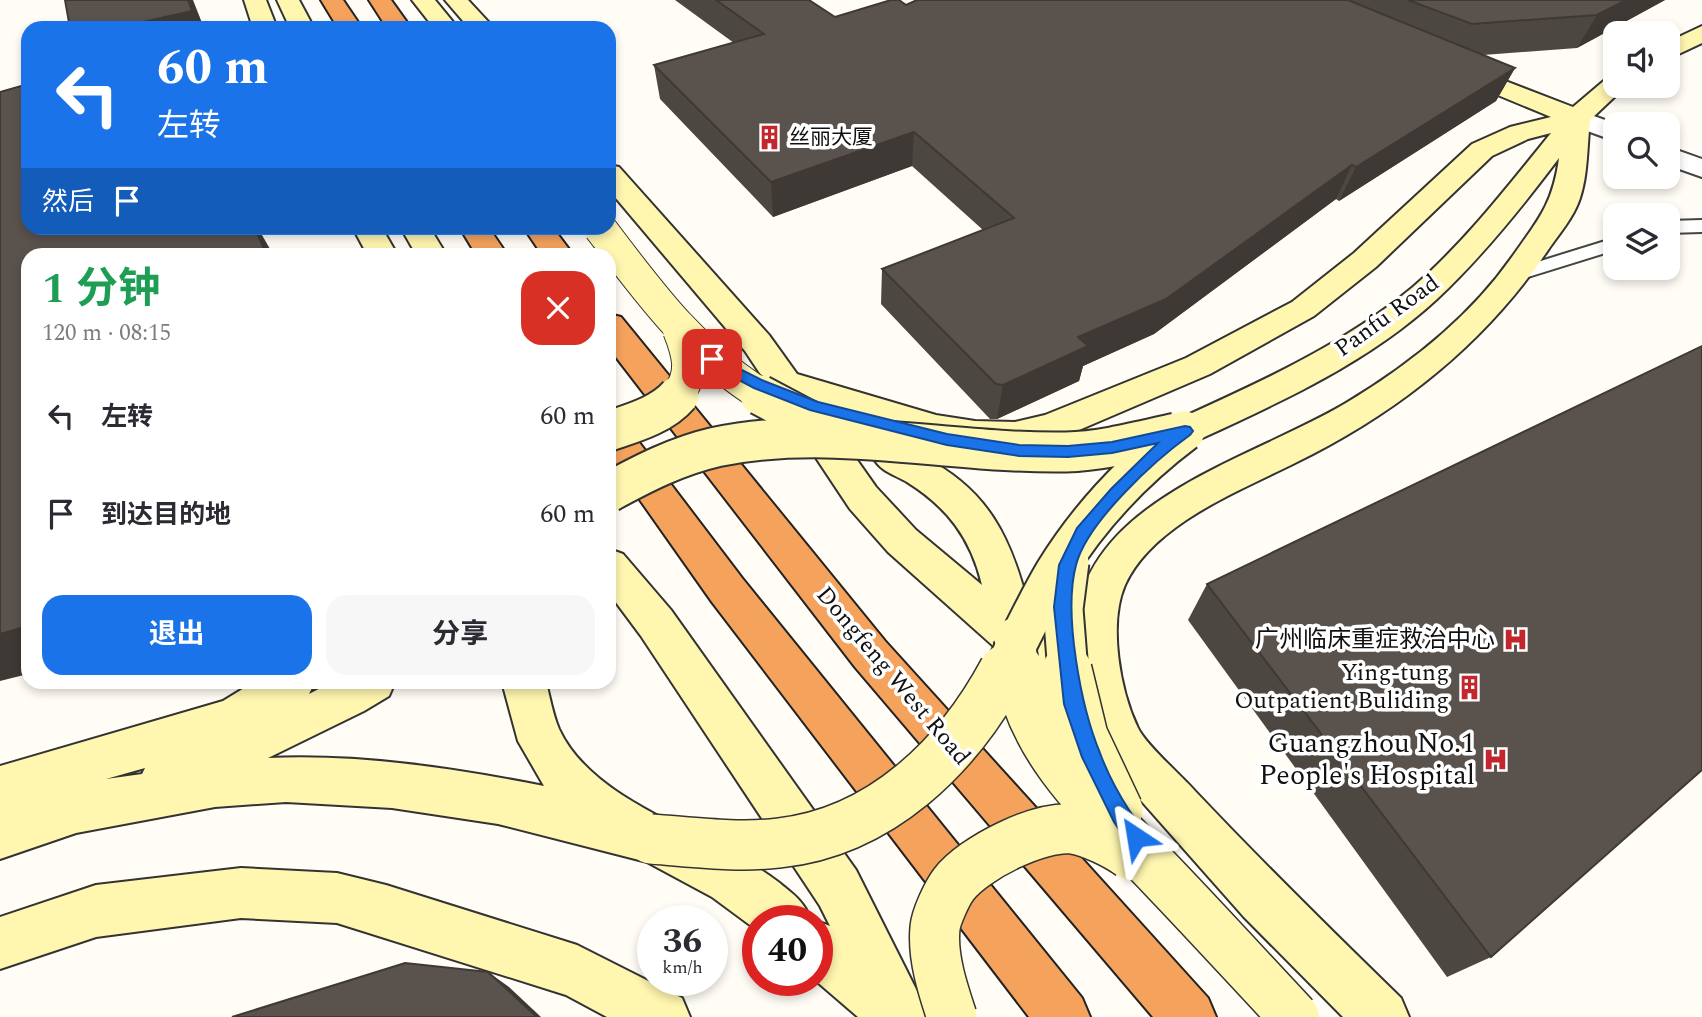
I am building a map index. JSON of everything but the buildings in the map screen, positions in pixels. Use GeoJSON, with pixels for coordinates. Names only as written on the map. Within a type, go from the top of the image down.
{"type":"FeatureCollection","features":[{"type":"Feature","properties":{"kind":"highway"},"geometry":{"type":"LineString","coordinates":[[332,0],[346,21]]}},
{"type":"Feature","properties":{"kind":"highway"},"geometry":{"type":"LineString","coordinates":[[380,0],[394,21]]}},
{"type":"Feature","properties":{"kind":"highway","name":"Dongfeng West Road"},"geometry":{"type":"LineString","coordinates":[[616,334],[870,654],[1189,1017]]}},
{"type":"Feature","properties":{"kind":"highway"},"geometry":{"type":"LineString","coordinates":[[616,439],[727,590],[1063,1017]]}},
{"type":"Feature","properties":{"kind":"street"},"geometry":{"type":"LineString","coordinates":[[256,0],[263,21]]}},
{"type":"Feature","properties":{"kind":"street"},"geometry":{"type":"LineString","coordinates":[[288,0],[298,21]]}},
{"type":"Feature","properties":{"kind":"street"},"geometry":{"type":"LineString","coordinates":[[456,0],[476,21]]}},
{"type":"Feature","properties":{"kind":"street"},"geometry":{"type":"LineString","coordinates":[[1680,45],[1702,33]]}},
{"type":"Feature","properties":{"kind":"street"},"geometry":{"type":"LineString","coordinates":[[1434,60],[1603,128]]}},
{"type":"Feature","properties":{"kind":"street","name":"Panfu Road"},"geometry":{"type":"LineString","coordinates":[[1185,431],[1322,363],[1418,298],[1452,268],[1577,118],[1603,95]]}},
{"type":"Feature","properties":{"kind":"street"},"geometry":{"type":"LineString","coordinates":[[1121,745],[1095,666],[1096,627],[1105,581],[1128,550],[1158,518],[1206,489],[1332,429],[1431,363],[1486,307],[1531,254],[1566,199],[1577,118]]}},
{"type":"Feature","properties":{"kind":"street"},"geometry":{"type":"LineString","coordinates":[[784,383],[936,428],[975,434],[1015,435],[1052,427],[1198,366],[1303,309],[1365,260],[1482,150],[1519,133],[1577,118]]}},
{"type":"Feature","properties":{"kind":"street"},"geometry":{"type":"LineString","coordinates":[[1680,160],[1702,169]]}},
{"type":"Feature","properties":{"kind":"street"},"geometry":{"type":"LineString","coordinates":[[616,181],[757,343],[863,498],[902,541],[1060,678],[1262,899],[1382,1017]]}},
{"type":"Feature","properties":{"kind":"street"},"geometry":{"type":"LineString","coordinates":[[616,249],[679,330],[690,349],[690,369],[685,387],[666,409],[616,427]]}},
{"type":"Feature","properties":{"kind":"street"},"geometry":{"type":"LineString","coordinates":[[679,330],[712,359],[814,426],[891,457],[936,481],[969,510],[990,544],[999,568],[1024,699],[1046,744],[1078,786],[1294,1017]]}},
{"type":"Feature","properties":{"kind":"street"},"geometry":{"type":"LineString","coordinates":[[712,359],[759,384],[815,406],[947,439],[1019,451]]}},
{"type":"Feature","properties":{"kind":"street"},"geometry":{"type":"LineString","coordinates":[[616,488],[662,462],[701,449],[760,440],[848,441],[1068,452],[1112,447],[1185,431]]}},
{"type":"Feature","properties":{"kind":"street"},"geometry":{"type":"LineString","coordinates":[[77,810],[232,782],[343,781],[506,803],[583,818],[650,839],[751,845],[798,840],[846,825],[890,802],[927,773],[957,742],[986,702],[1011,626],[1056,571],[1083,532],[1157,451],[1185,431]]}},
{"type":"Feature","properties":{"kind":"street"},"geometry":{"type":"LineString","coordinates":[[760,440],[833,447],[891,457]]}},
{"type":"Feature","properties":{"kind":"street"},"geometry":{"type":"LineString","coordinates":[[1083,532],[1068,565],[1063,607],[1074,704],[1091,757],[1121,815],[1166,881]]}},
{"type":"Feature","properties":{"kind":"street"},"geometry":{"type":"LineString","coordinates":[[616,573],[656,623],[838,888],[902,1017]]}},
{"type":"Feature","properties":{"kind":"street"},"geometry":{"type":"LineString","coordinates":[[0,789],[234,719],[282,689]]}},
{"type":"Feature","properties":{"kind":"street"},"geometry":{"type":"LineString","coordinates":[[0,835],[77,810],[285,730],[337,705],[362,689]]}},
{"type":"Feature","properties":{"kind":"street"},"geometry":{"type":"LineString","coordinates":[[526,689],[545,748],[570,780],[601,810],[650,839],[731,880],[765,905]]}},
{"type":"Feature","properties":{"kind":"street"},"geometry":{"type":"LineString","coordinates":[[952,1017],[940,982],[935,928],[954,884],[989,855],[1028,836],[1072,829],[1119,846],[1166,881]]}},
{"type":"Feature","properties":{"kind":"street"},"geometry":{"type":"LineString","coordinates":[[0,943],[96,911],[241,893],[337,898],[577,972],[663,1017]]}},
{"type":"Feature","properties":{"kind":"street"},"geometry":{"type":"LineString","coordinates":[[833,960],[902,1017]]}},
{"type":"Feature","properties":{"kind":"lane"},"geometry":{"type":"LineString","coordinates":[[1680,227],[1702,226]]}},
{"type":"Feature","properties":{"kind":"lane"},"geometry":{"type":"LineString","coordinates":[[1512,276],[1603,248]]}},
{"type":"Feature","properties":{"kind":"place","name":"丝丽大厦"},"geometry":{"type":"Point","coordinates":[769,138]}},
{"type":"Feature","properties":{"kind":"place","name":"广州临床重症救治中心"},"geometry":{"type":"Point","coordinates":[1515,640]}},
{"type":"Feature","properties":{"kind":"place","name":"Ying-tung Outpatient Buliding"},"geometry":{"type":"Point","coordinates":[1469,687]}},
{"type":"Feature","properties":{"kind":"place","name":"Guangzhou No.1 People's Hospital"},"geometry":{"type":"Point","coordinates":[1495,759]}},
{"type":"Feature","properties":{"kind":"route"},"geometry":{"type":"LineString","coordinates":[[712,359],[759,384],[815,406],[947,439],[1019,451],[1068,452],[1112,447],[1185,431],[1157,451],[1116,493],[1083,532],[1068,565],[1063,607],[1066,655],[1074,704],[1091,757],[1121,815],[1136,837]]}}]}
